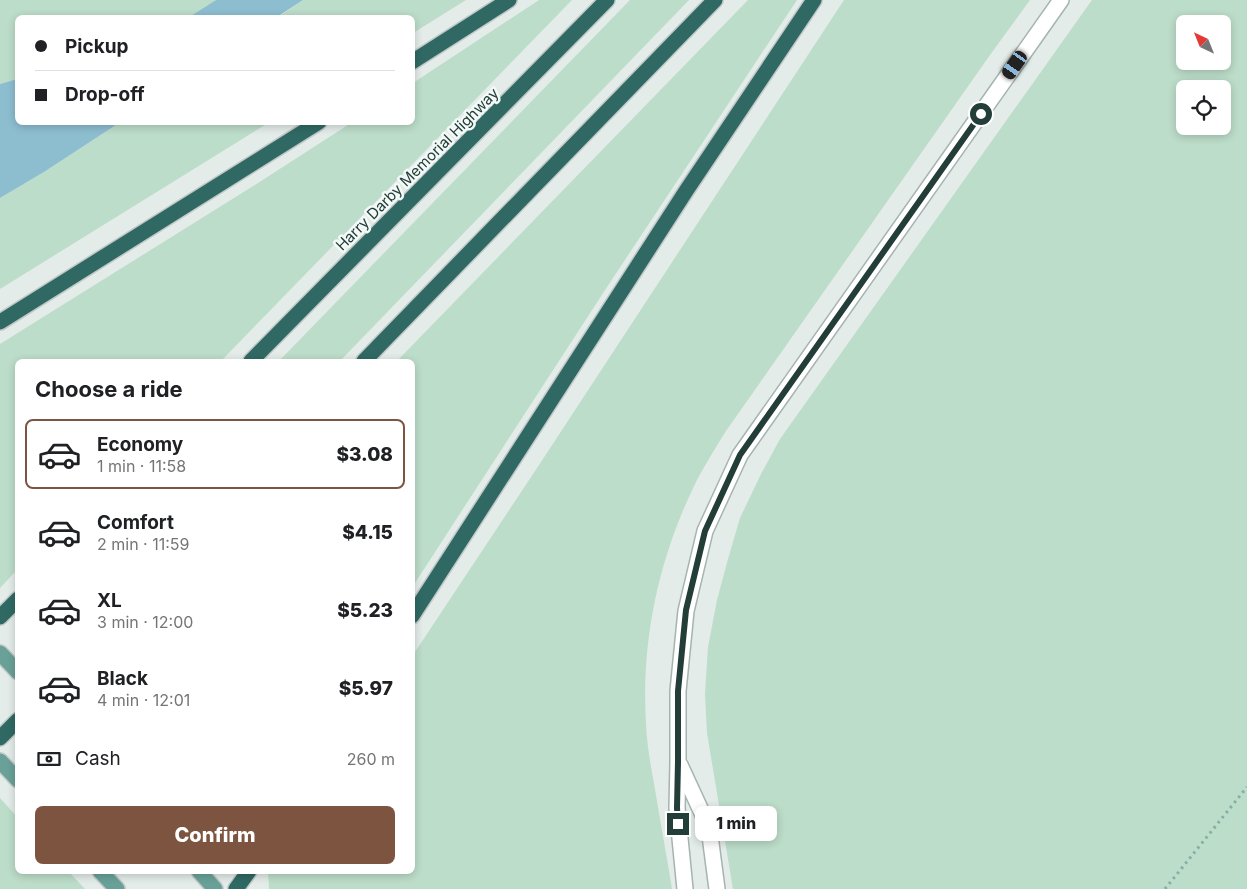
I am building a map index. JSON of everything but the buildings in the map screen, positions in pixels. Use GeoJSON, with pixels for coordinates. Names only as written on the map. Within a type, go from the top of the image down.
{"type":"FeatureCollection","features":[{"type":"Feature","properties":{"kind":"highway"},"geometry":{"type":"LineString","coordinates":[[415,60],[509,0]]}},
{"type":"Feature","properties":{"kind":"highway","name":"Harry Darby Memorial Highway"},"geometry":{"type":"LineString","coordinates":[[253,359],[607,0]]}},
{"type":"Feature","properties":{"kind":"highway"},"geometry":{"type":"LineString","coordinates":[[366,359],[715,0]]}},
{"type":"Feature","properties":{"kind":"highway"},"geometry":{"type":"LineString","coordinates":[[415,611],[686,191],[814,0]]}},
{"type":"Feature","properties":{"kind":"highway"},"geometry":{"type":"LineString","coordinates":[[0,322],[314,125]]}},
{"type":"Feature","properties":{"kind":"highway"},"geometry":{"type":"LineString","coordinates":[[0,617],[15,602]]}},
{"type":"Feature","properties":{"kind":"highway"},"geometry":{"type":"LineString","coordinates":[[0,738],[15,723]]}},
{"type":"Feature","properties":{"kind":"highway"},"geometry":{"type":"LineString","coordinates":[[236,889],[247,874]]}},
{"type":"Feature","properties":{"kind":"main road"},"geometry":{"type":"LineString","coordinates":[[0,653],[15,669]]}},
{"type":"Feature","properties":{"kind":"main road"},"geometry":{"type":"LineString","coordinates":[[0,761],[15,777]]}},
{"type":"Feature","properties":{"kind":"main road"},"geometry":{"type":"LineString","coordinates":[[103,874],[117,889]]}},
{"type":"Feature","properties":{"kind":"main road"},"geometry":{"type":"LineString","coordinates":[[202,874],[215,889]]}},
{"type":"Feature","properties":{"kind":"street"},"geometry":{"type":"LineString","coordinates":[[685,889],[677,808],[678,691],[686,610],[705,531],[740,455],[1061,0]]}},
{"type":"Feature","properties":{"kind":"street"},"geometry":{"type":"LineString","coordinates":[[678,762],[709,828],[717,889]]}},
{"type":"Feature","properties":{"kind":"path"},"geometry":{"type":"LineString","coordinates":[[1165,889],[1247,787]]}},
{"type":"Feature","properties":{"kind":"green space"},"geometry":{"type":"Polygon","coordinates":[[[0,0],[216,0],[192,15],[15,15],[15,80],[0,84],[0,0]]]}},
{"type":"Feature","properties":{"kind":"green space"},"geometry":{"type":"Polygon","coordinates":[[[303,0],[466,0],[415,32],[415,15],[281,15],[303,0]]]}},
{"type":"Feature","properties":{"kind":"green space"},"geometry":{"type":"Polygon","coordinates":[[[539,0],[572,0],[223,359],[15,359],[15,572],[0,588],[0,344],[348,125],[415,125],[415,82],[539,0]]]}},
{"type":"Feature","properties":{"kind":"green space"},"geometry":{"type":"Polygon","coordinates":[[[630,0],[689,0],[342,359],[281,359],[630,0]]]}},
{"type":"Feature","properties":{"kind":"green space"},"geometry":{"type":"Polygon","coordinates":[[[748,0],[797,0],[607,287],[415,583],[415,359],[399,359],[748,0]]]}},
{"type":"Feature","properties":{"kind":"green space"},"geometry":{"type":"Polygon","coordinates":[[[844,0],[1030,0],[726,431],[700,474],[672,538],[655,599],[650,629],[645,692],[649,751],[672,889],[269,889],[268,874],[415,874],[415,652],[844,0]]]}},
{"type":"Feature","properties":{"kind":"green space"},"geometry":{"type":"Polygon","coordinates":[[[1092,0],[1247,0],[1247,889],[733,889],[707,733],[705,694],[708,647],[717,600],[740,518],[780,439],[1092,0]]]}},
{"type":"Feature","properties":{"kind":"green space"},"geometry":{"type":"Polygon","coordinates":[[[116,125],[265,125],[0,289],[0,198],[116,125]]]}},
{"type":"Feature","properties":{"kind":"green space"},"geometry":{"type":"Polygon","coordinates":[[[0,798],[15,815],[15,874],[71,874],[85,889],[0,889],[0,798]]]}},
{"type":"Feature","properties":{"kind":"water"},"geometry":{"type":"Polygon","coordinates":[[[216,0],[303,0],[280,15],[192,15],[216,0]]]}},
{"type":"Feature","properties":{"kind":"water"},"geometry":{"type":"Polygon","coordinates":[[[15,80],[15,125],[116,125],[0,198],[0,84],[15,80]]]}},
{"type":"Feature","properties":{"kind":"route"},"geometry":{"type":"LineString","coordinates":[[678,824],[678,691],[686,610],[705,531],[740,455],[981,114]]}}]}
